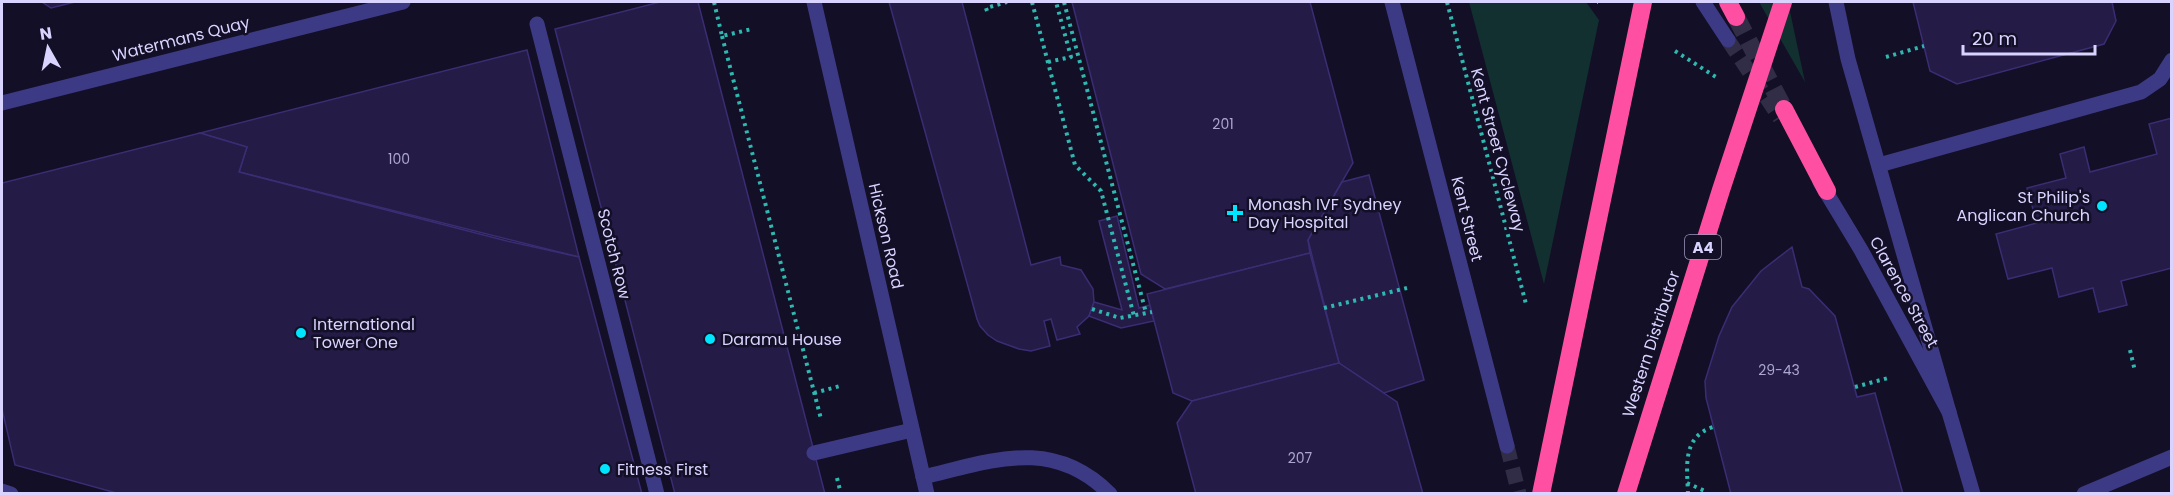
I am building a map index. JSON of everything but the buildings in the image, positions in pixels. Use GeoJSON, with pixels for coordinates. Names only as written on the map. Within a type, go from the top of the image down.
{"type":"FeatureCollection","features":[{"type":"Feature","properties":{"kind":"highway"},"geometry":{"type":"LineString","coordinates":[[1541,494],[1643,2]]}},
{"type":"Feature","properties":{"kind":"highway","name":"Western Distributor"},"geometry":{"type":"LineString","coordinates":[[1626,494],[1721,190],[1783,2]]}},
{"type":"Feature","properties":{"kind":"highway"},"geometry":{"type":"LineString","coordinates":[[1782,113],[1827,191]]}},
{"type":"Feature","properties":{"kind":"street","name":"Watermans Quay"},"geometry":{"type":"LineString","coordinates":[[2,103],[403,2]]}},
{"type":"Feature","properties":{"kind":"street","name":"Hickson Road"},"geometry":{"type":"LineString","coordinates":[[814,2],[927,494]]}},
{"type":"Feature","properties":{"kind":"street","name":"Kent Street"},"geometry":{"type":"LineString","coordinates":[[1392,2],[1507,446]]}},
{"type":"Feature","properties":{"kind":"street"},"geometry":{"type":"LineString","coordinates":[[1703,2],[1728,40]]}},
{"type":"Feature","properties":{"kind":"street"},"geometry":{"type":"LineString","coordinates":[[1836,2],[1848,59],[1949,412]]}},
{"type":"Feature","properties":{"kind":"street","name":"Scotch Row"},"geometry":{"type":"LineString","coordinates":[[537,24],[657,494]]}},
{"type":"Feature","properties":{"kind":"street"},"geometry":{"type":"LineString","coordinates":[[1879,165],[2141,92],[2160,79],[2172,60]]}},
{"type":"Feature","properties":{"kind":"street","name":"Clarence Street"},"geometry":{"type":"LineString","coordinates":[[1827,191],[1949,412],[1973,494]]}},
{"type":"Feature","properties":{"kind":"street"},"geometry":{"type":"LineString","coordinates":[[814,453],[912,430]]}},
{"type":"Feature","properties":{"kind":"street"},"geometry":{"type":"LineString","coordinates":[[923,477],[1007,458],[1034,456],[1064,463],[1095,479],[1110,494]]}},
{"type":"Feature","properties":{"kind":"street"},"geometry":{"type":"LineString","coordinates":[[2084,494],[2172,457]]}},
{"type":"Feature","properties":{"kind":"street"},"geometry":{"type":"LineString","coordinates":[[2,491],[11,494]]}},
{"type":"Feature","properties":{"kind":"path"},"geometry":{"type":"LineString","coordinates":[[714,2],[823,428]]}},
{"type":"Feature","properties":{"kind":"path"},"geometry":{"type":"LineString","coordinates":[[987,11],[986,8],[1007,2]]}},
{"type":"Feature","properties":{"kind":"path"},"geometry":{"type":"LineString","coordinates":[[1032,2],[1075,165],[1101,191],[1134,316]]}},
{"type":"Feature","properties":{"kind":"path"},"geometry":{"type":"LineString","coordinates":[[1048,62],[1071,57],[1056,2]]}},
{"type":"Feature","properties":{"kind":"path"},"geometry":{"type":"LineString","coordinates":[[1064,2],[1146,313]]}},
{"type":"Feature","properties":{"kind":"path","name":"Kent Street Cycleway"},"geometry":{"type":"LineString","coordinates":[[1447,2],[1526,304]]}},
{"type":"Feature","properties":{"kind":"path"},"geometry":{"type":"LineString","coordinates":[[722,36],[752,29]]}},
{"type":"Feature","properties":{"kind":"path"},"geometry":{"type":"LineString","coordinates":[[1886,57],[1924,46]]}},
{"type":"Feature","properties":{"kind":"path"},"geometry":{"type":"LineString","coordinates":[[1675,51],[1716,77]]}},
{"type":"Feature","properties":{"kind":"path"},"geometry":{"type":"LineString","coordinates":[[1324,308],[1407,288]]}},
{"type":"Feature","properties":{"kind":"path"},"geometry":{"type":"LineString","coordinates":[[1092,309],[1120,318],[1152,312]]}},
{"type":"Feature","properties":{"kind":"path"},"geometry":{"type":"LineString","coordinates":[[2130,350],[2135,371]]}},
{"type":"Feature","properties":{"kind":"path"},"geometry":{"type":"LineString","coordinates":[[1855,387],[1888,378]]}},
{"type":"Feature","properties":{"kind":"path"},"geometry":{"type":"LineString","coordinates":[[814,393],[840,386]]}},
{"type":"Feature","properties":{"kind":"path"},"geometry":{"type":"LineString","coordinates":[[1688,494],[1687,460],[1695,437],[1713,427]]}},
{"type":"Feature","properties":{"kind":"path"},"geometry":{"type":"LineString","coordinates":[[836,474],[841,494]]}},
{"type":"Feature","properties":{"kind":"path"},"geometry":{"type":"LineString","coordinates":[[1688,483],[1707,494]]}},
{"type":"Feature","properties":{"kind":"green space"},"geometry":{"type":"Polygon","coordinates":[[[1469,2],[1586,2],[1599,20],[1544,284],[1469,2]]]}},
{"type":"Feature","properties":{"kind":"green space"},"geometry":{"type":"Polygon","coordinates":[[[1759,2],[1788,2],[1805,82],[1759,2]]]}},
{"type":"Feature","properties":{"kind":"tunnel"},"geometry":{"type":"LineString","coordinates":[[1736,17],[1784,109]]}},
{"type":"Feature","properties":{"kind":"tunnel"},"geometry":{"type":"LineString","coordinates":[[1728,40],[1780,118]]}},
{"type":"Feature","properties":{"kind":"tunnel"},"geometry":{"type":"LineString","coordinates":[[1507,446],[1519,494]]}},
{"type":"Feature","properties":{"kind":"place","name":"St Philip's Anglican Church"},"geometry":{"type":"Point","coordinates":[2102,206]}},
{"type":"Feature","properties":{"kind":"place","name":"Monash IVF Sydney Day Hospital"},"geometry":{"type":"Point","coordinates":[1235,213]}},
{"type":"Feature","properties":{"kind":"place","name":"International Tower One"},"geometry":{"type":"Point","coordinates":[301,333]}},
{"type":"Feature","properties":{"kind":"place","name":"Daramu House"},"geometry":{"type":"Point","coordinates":[710,339]}},
{"type":"Feature","properties":{"kind":"place","name":"Fitness First"},"geometry":{"type":"Point","coordinates":[605,469]}}]}
